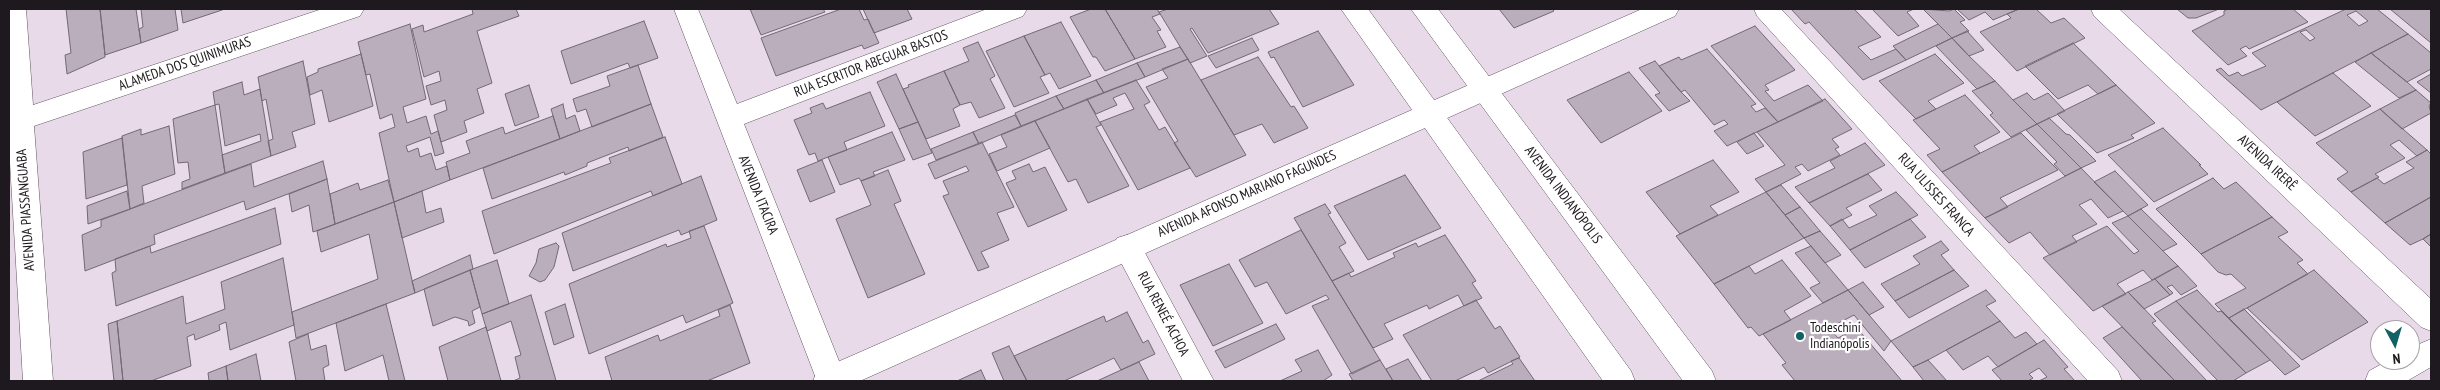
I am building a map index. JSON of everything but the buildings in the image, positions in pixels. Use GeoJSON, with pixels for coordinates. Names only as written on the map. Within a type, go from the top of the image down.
{"type":"FeatureCollection","features":[{"type":"Feature","properties":{"kind":"street","name":"AVENIDA PIASSANGUABA"},"geometry":{"type":"LineString","coordinates":[[13,9],[38,381]]}},
{"type":"Feature","properties":{"kind":"street","name":"ALAMEDA DOS QUINIMURAS"},"geometry":{"type":"LineString","coordinates":[[20,120],[351,9]]}},
{"type":"Feature","properties":{"kind":"street","name":"AVENIDA ITACIRA"},"geometry":{"type":"LineString","coordinates":[[686,9],[831,381]]}},
{"type":"Feature","properties":{"kind":"street","name":"RUA ESCRITOR ABEGUAR BASTOS"},"geometry":{"type":"LineString","coordinates":[[728,119],[1014,9]]}},
{"type":"Feature","properties":{"kind":"street"},"geometry":{"type":"LineString","coordinates":[[1354,9],[1620,381]]}},
{"type":"Feature","properties":{"kind":"street","name":"AVENIDA INDIANÓPOLIS"},"geometry":{"type":"LineString","coordinates":[[1424,9],[1701,381]]}},
{"type":"Feature","properties":{"kind":"street","name":"AVENIDA AFONSO MARIANO FAGUNDES"},"geometry":{"type":"LineString","coordinates":[[831,381],[1127,247],[1666,9]]}},
{"type":"Feature","properties":{"kind":"street","name":"RUA ULISSES FRANCA"},"geometry":{"type":"LineString","coordinates":[[1766,9],[2107,381]]}},
{"type":"Feature","properties":{"kind":"street","name":"AVENIDA IRERÊ"},"geometry":{"type":"LineString","coordinates":[[2103,9],[2431,318]]}},
{"type":"Feature","properties":{"kind":"street","name":"RUA RENEÉ ACHOA"},"geometry":{"type":"LineString","coordinates":[[1127,247],[1199,381]]}},
{"type":"Feature","properties":{"kind":"street"},"geometry":{"type":"LineString","coordinates":[[2380,381],[2431,352]]}},
{"type":"Feature","properties":{"kind":"place","name":"Todeschini Indianópolis"},"geometry":{"type":"Point","coordinates":[1800,336]}}]}
